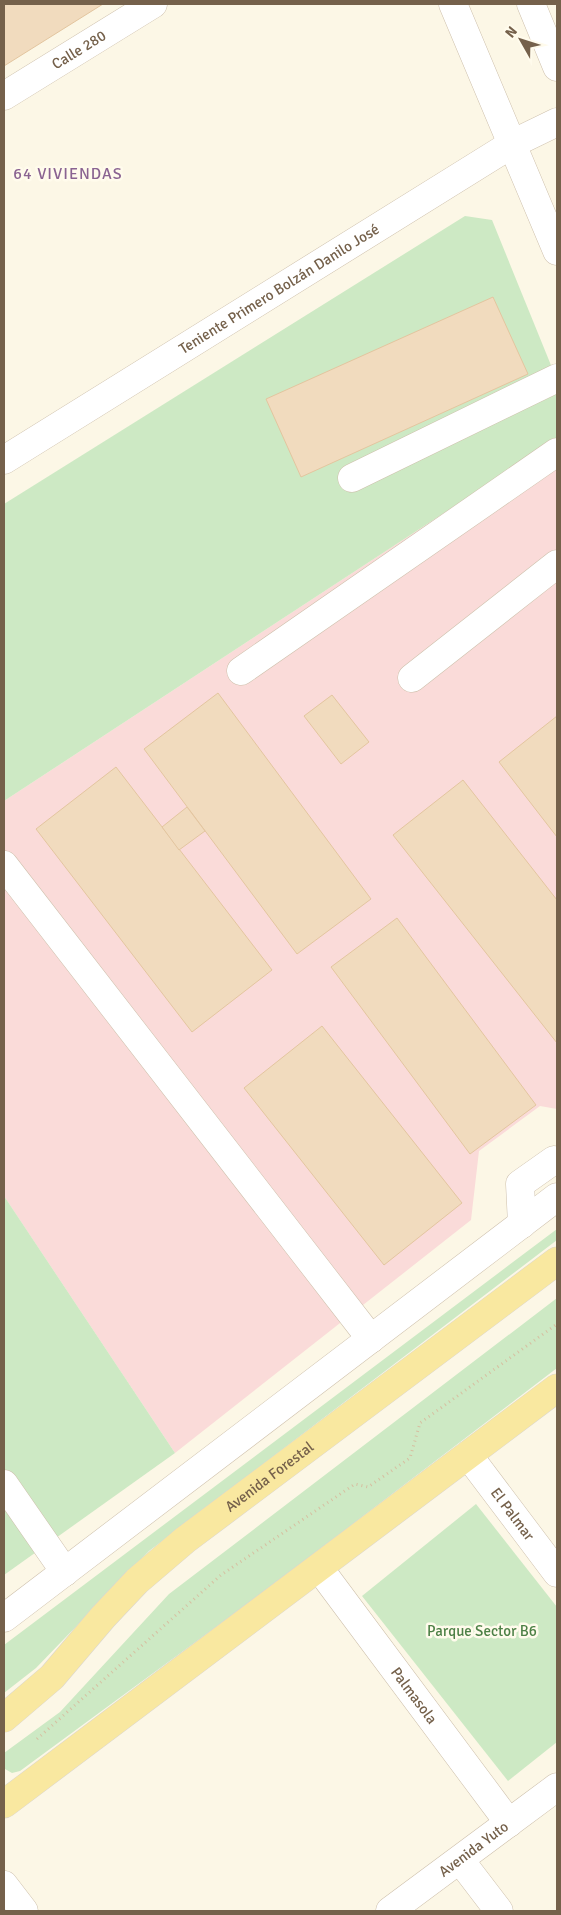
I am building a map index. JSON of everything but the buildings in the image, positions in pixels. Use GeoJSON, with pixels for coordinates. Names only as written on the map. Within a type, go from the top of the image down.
{"type":"FeatureCollection","features":[{"type":"Feature","properties":{"kind":"main road","name":"Avenida Forestal"},"geometry":{"type":"LineString","coordinates":[[4,1718],[52,1677],[103,1617],[137,1581],[185,1540],[557,1261]]}},
{"type":"Feature","properties":{"kind":"main road"},"geometry":{"type":"LineString","coordinates":[[4,1804],[557,1388]]}},
{"type":"Feature","properties":{"kind":"street","name":"Calle 280"},"geometry":{"type":"LineString","coordinates":[[4,96],[153,4]]}},
{"type":"Feature","properties":{"kind":"street"},"geometry":{"type":"LineString","coordinates":[[453,4],[557,251]]}},
{"type":"Feature","properties":{"kind":"street"},"geometry":{"type":"LineString","coordinates":[[531,4],[557,67]]}},
{"type":"Feature","properties":{"kind":"street","name":"Teniente Primero Bolzán Danilo José"},"geometry":{"type":"LineString","coordinates":[[4,460],[512,144],[557,122]]}},
{"type":"Feature","properties":{"kind":"street"},"geometry":{"type":"LineString","coordinates":[[352,478],[557,378]]}},
{"type":"Feature","properties":{"kind":"street"},"geometry":{"type":"LineString","coordinates":[[241,671],[557,452]]}},
{"type":"Feature","properties":{"kind":"street"},"geometry":{"type":"LineString","coordinates":[[412,678],[557,564]]}},
{"type":"Feature","properties":{"kind":"street"},"geometry":{"type":"LineString","coordinates":[[4,865],[371,1339]]}},
{"type":"Feature","properties":{"kind":"street"},"geometry":{"type":"LineString","coordinates":[[522,1224],[520,1184],[554,1160],[557,1161]]}},
{"type":"Feature","properties":{"kind":"street"},"geometry":{"type":"LineString","coordinates":[[4,1618],[557,1197]]}},
{"type":"Feature","properties":{"kind":"street","name":"El Palmar"},"geometry":{"type":"LineString","coordinates":[[468,1455],[557,1573]]}},
{"type":"Feature","properties":{"kind":"street"},"geometry":{"type":"LineString","coordinates":[[4,1484],[64,1572]]}},
{"type":"Feature","properties":{"kind":"street","name":"Palmasola"},"geometry":{"type":"LineString","coordinates":[[319,1568],[509,1823]]}},
{"type":"Feature","properties":{"kind":"street","name":"Avenida Yuto"},"geometry":{"type":"LineString","coordinates":[[390,1911],[557,1786]]}},
{"type":"Feature","properties":{"kind":"street"},"geometry":{"type":"LineString","coordinates":[[460,1860],[499,1911]]}},
{"type":"Feature","properties":{"kind":"street"},"geometry":{"type":"LineString","coordinates":[[4,1885],[24,1911]]}},
{"type":"Feature","properties":{"kind":"path"},"geometry":{"type":"LineString","coordinates":[[30,1744],[221,1575],[355,1484],[368,1487],[410,1458],[420,1423],[557,1324]]}},
{"type":"Feature","properties":{"kind":"shaded area"},"geometry":{"type":"Polygon","coordinates":[[[557,439],[557,1109],[540,1106],[479,1151],[471,1220],[175,1453],[4,1196],[4,801],[557,439]]]}},
{"type":"Feature","properties":{"kind":"green space"},"geometry":{"type":"Polygon","coordinates":[[[465,216],[492,220],[557,380],[557,439],[4,801],[4,504],[465,216]]]}},
{"type":"Feature","properties":{"kind":"green space"},"geometry":{"type":"Polygon","coordinates":[[[4,1196],[175,1453],[4,1575],[4,1196]]]}},
{"type":"Feature","properties":{"kind":"green space"},"geometry":{"type":"Polygon","coordinates":[[[557,1229],[557,1240],[149,1551],[36,1668],[4,1693],[4,1645],[557,1229]]]}},
{"type":"Feature","properties":{"kind":"green space"},"geometry":{"type":"Polygon","coordinates":[[[557,1298],[557,1368],[265,1591],[20,1771],[12,1773],[5,1769],[4,1753],[60,1712],[169,1594],[557,1298]]]}},
{"type":"Feature","properties":{"kind":"green space","name":"Parque Sector B6"},"geometry":{"type":"Polygon","coordinates":[[[476,1504],[557,1607],[557,1742],[508,1781],[362,1596],[476,1504]]]}},
{"type":"Feature","properties":{"kind":"district","name":"64 VIVIENDAS"},"geometry":{"type":"Point","coordinates":[68,174]}}]}
